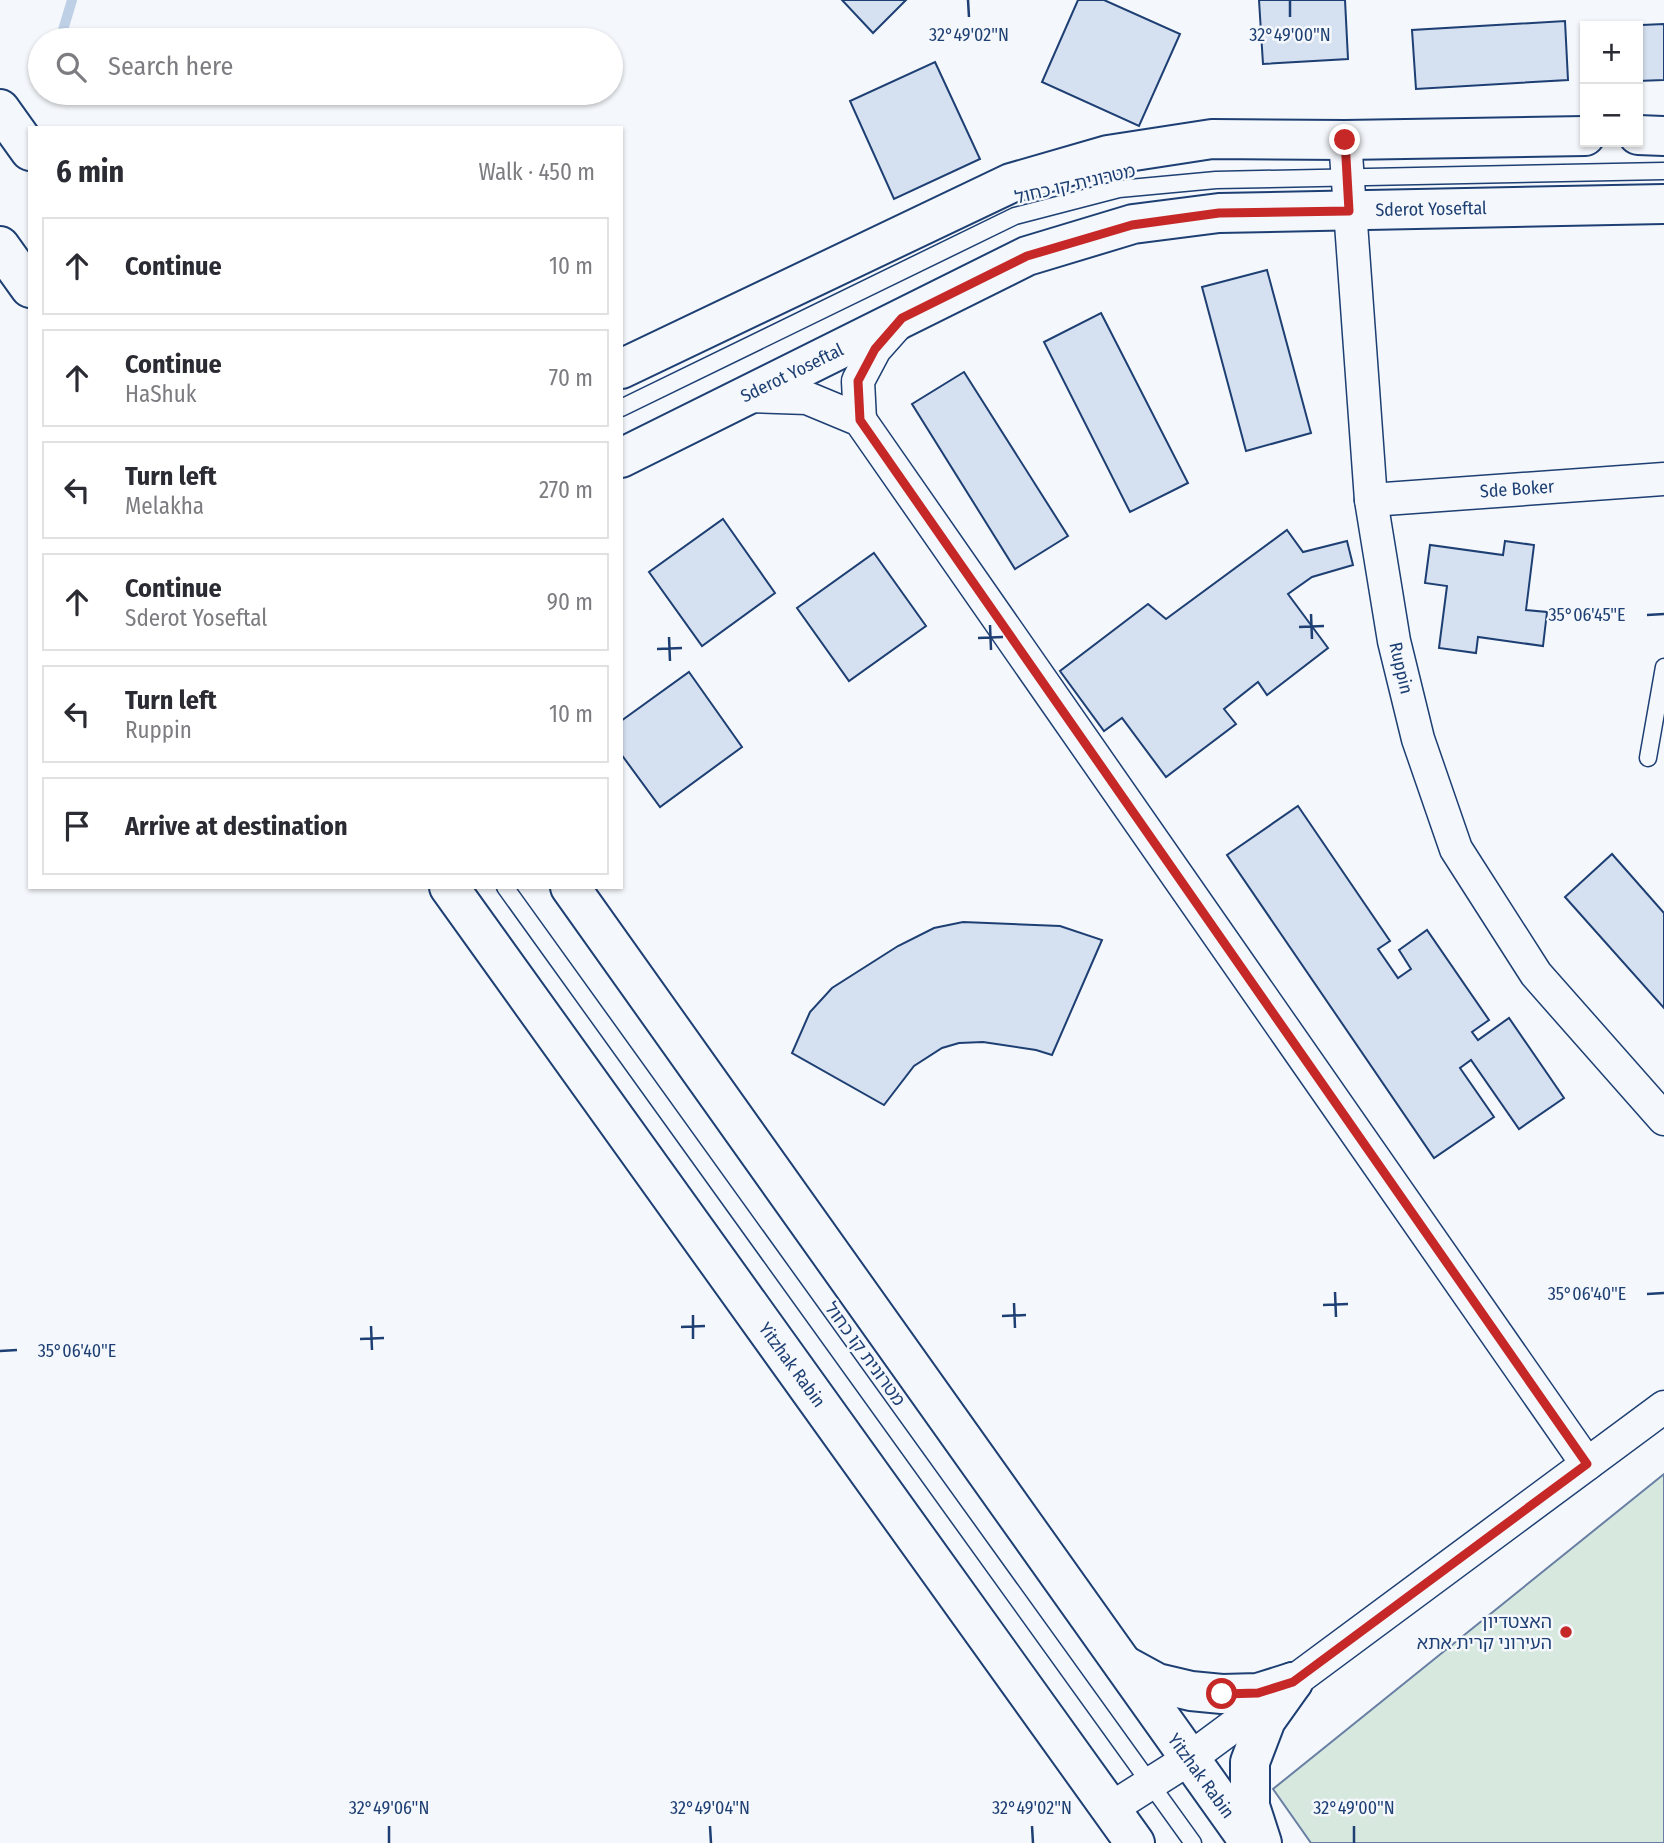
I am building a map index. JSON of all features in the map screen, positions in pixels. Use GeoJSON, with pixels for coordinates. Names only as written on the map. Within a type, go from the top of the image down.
{"type":"FeatureCollection","features":[{"type":"Feature","properties":{"kind":"main road"},"geometry":{"type":"LineString","coordinates":[[0,109],[28,148]]}},
{"type":"Feature","properties":{"kind":"main road"},"geometry":{"type":"LineString","coordinates":[[1643,135],[1664,136]]}},
{"type":"Feature","properties":{"kind":"main road","name":"Sderot Yoseftal"},"geometry":{"type":"LineString","coordinates":[[623,457],[1027,256],[1132,225],[1219,213],[1347,176],[1580,137]]}},
{"type":"Feature","properties":{"kind":"main road","name":"Sderot Yoseftal"},"geometry":{"type":"LineString","coordinates":[[623,368],[1011,183],[1108,155],[1212,139],[1347,176],[1664,204]]}},
{"type":"Feature","properties":{"kind":"main road"},"geometry":{"type":"LineString","coordinates":[[0,246],[28,285]]}},
{"type":"Feature","properties":{"kind":"main road","name":"Yitzhak Rabin"},"geometry":{"type":"LineString","coordinates":[[450,889],[1135,1843]]}},
{"type":"Feature","properties":{"kind":"main road","name":"Yitzhak Rabin"},"geometry":{"type":"LineString","coordinates":[[571,889],[1250,1843]]}},
{"type":"Feature","properties":{"kind":"main road"},"geometry":{"type":"LineString","coordinates":[[1120,1662],[1157,1683],[1191,1691],[1258,1693],[1293,1682]]}},
{"type":"Feature","properties":{"kind":"main road"},"geometry":{"type":"LineString","coordinates":[[1262,1843],[1250,1805],[1250,1762],[1266,1720],[1293,1682]]}},
{"type":"Feature","properties":{"kind":"street","name":"Ruppin"},"geometry":{"type":"LineString","coordinates":[[1347,176],[1371,500],[1394,641],[1418,739],[1457,849],[1535,974],[1664,1119]]}},
{"type":"Feature","properties":{"kind":"street"},"geometry":{"type":"LineString","coordinates":[[902,318],[875,349],[858,381],[860,420],[1587,1464]]}},
{"type":"Feature","properties":{"kind":"street"},"geometry":{"type":"LineString","coordinates":[[746,396],[807,398],[860,420]]}},
{"type":"Feature","properties":{"kind":"street","name":"Sde Boker"},"geometry":{"type":"LineString","coordinates":[[1371,500],[1664,479]]}},
{"type":"Feature","properties":{"kind":"street"},"geometry":{"type":"LineString","coordinates":[[1110,1809],[1189,1759],[1664,1407]]}},
{"type":"Feature","properties":{"kind":"lane","name":"מטרונית קו כחול"},"geometry":{"type":"LineString","coordinates":[[623,407],[1015,216],[1119,189],[1216,180],[1664,171]]}},
{"type":"Feature","properties":{"kind":"lane"},"geometry":{"type":"LineString","coordinates":[[1648,758],[1664,667]]}},
{"type":"Feature","properties":{"kind":"lane","name":"מטרונית קו כחול"},"geometry":{"type":"LineString","coordinates":[[506,889],[1193,1843]]}},
{"type":"Feature","properties":{"kind":"shaded area","name":"האצטדיון העירוני קרית אתא"},"geometry":{"type":"Polygon","coordinates":[[[1664,1474],[1664,1843],[1311,1843],[1273,1789],[1664,1474]]]}},
{"type":"Feature","properties":{"kind":"building"},"geometry":{"type":"Polygon","coordinates":[[[842,0],[906,0],[873,33],[842,0]]]}},
{"type":"Feature","properties":{"kind":"building"},"geometry":{"type":"Polygon","coordinates":[[[1078,0],[1104,0],[1180,34],[1139,126],[1042,82],[1078,0]]]}},
{"type":"Feature","properties":{"kind":"building"},"geometry":{"type":"Polygon","coordinates":[[[1259,0],[1345,0],[1348,59],[1263,64],[1259,0]]]}},
{"type":"Feature","properties":{"kind":"building"},"geometry":{"type":"Polygon","coordinates":[[[1565,21],[1568,80],[1416,89],[1412,30],[1565,21]]]}},
{"type":"Feature","properties":{"kind":"building"},"geometry":{"type":"Polygon","coordinates":[[[1664,24],[1664,80],[1643,81],[1643,25],[1664,24]]]}},
{"type":"Feature","properties":{"kind":"building"},"geometry":{"type":"Polygon","coordinates":[[[935,62],[980,159],[894,199],[850,101],[935,62]]]}},
{"type":"Feature","properties":{"kind":"building"},"geometry":{"type":"Polygon","coordinates":[[[1267,270],[1311,433],[1246,451],[1202,287],[1267,270]]]}},
{"type":"Feature","properties":{"kind":"building"},"geometry":{"type":"Polygon","coordinates":[[[1101,313],[1188,483],[1130,512],[1044,342],[1101,313]]]}},
{"type":"Feature","properties":{"kind":"building"},"geometry":{"type":"Polygon","coordinates":[[[964,372],[1068,536],[1015,569],[912,404],[964,372]]]}},
{"type":"Feature","properties":{"kind":"building"},"geometry":{"type":"Polygon","coordinates":[[[723,519],[775,593],[702,646],[649,572],[723,519]]]}},
{"type":"Feature","properties":{"kind":"building"},"geometry":{"type":"Polygon","coordinates":[[[1287,530],[1303,552],[1347,541],[1353,565],[1312,577],[1288,594],[1328,648],[1267,695],[1258,682],[1224,709],[1236,724],[1166,777],[1122,718],[1104,731],[1060,671],[1148,604],[1166,619],[1287,530]]]}},
{"type":"Feature","properties":{"kind":"building"},"geometry":{"type":"Polygon","coordinates":[[[1505,541],[1534,545],[1526,610],[1547,612],[1543,646],[1478,637],[1476,653],[1439,648],[1447,586],[1425,583],[1430,545],[1503,555],[1505,541]]]}},
{"type":"Feature","properties":{"kind":"building"},"geometry":{"type":"Polygon","coordinates":[[[874,553],[926,626],[849,681],[797,608],[874,553]]]}},
{"type":"Feature","properties":{"kind":"building"},"geometry":{"type":"Polygon","coordinates":[[[689,672],[742,747],[660,807],[623,757],[623,720],[689,672]]]}},
{"type":"Feature","properties":{"kind":"building"},"geometry":{"type":"Polygon","coordinates":[[[1298,806],[1390,941],[1378,949],[1398,978],[1411,969],[1399,950],[1427,930],[1489,1020],[1472,1032],[1478,1040],[1509,1018],[1564,1098],[1519,1129],[1471,1060],[1460,1068],[1494,1117],[1434,1158],[1227,855],[1298,806]]]}},
{"type":"Feature","properties":{"kind":"building"},"geometry":{"type":"Polygon","coordinates":[[[1612,854],[1664,913],[1664,1008],[1565,897],[1612,854]]]}},
{"type":"Feature","properties":{"kind":"building"},"geometry":{"type":"Polygon","coordinates":[[[963,922],[1060,926],[1102,940],[1052,1055],[983,1042],[959,1043],[942,1048],[914,1066],[884,1105],[792,1053],[810,1012],[832,988],[898,946],[934,928],[963,922]]]}},
{"type":"Feature","properties":{"kind":"waterway"},"geometry":{"type":"LineString","coordinates":[[64,28],[72,0]]}},
{"type":"Feature","properties":{"kind":"place","name":"האצטדיון העירוני קרית אתא"},"geometry":{"type":"Point","coordinates":[1566,1632]}},
{"type":"Feature","properties":{"kind":"route"},"geometry":{"type":"LineString","coordinates":[[1222,1694],[1258,1693],[1293,1682],[1587,1464],[860,420],[858,381],[875,349],[902,318],[1027,256],[1132,225],[1219,213],[1349,211],[1345,140]]}}]}
